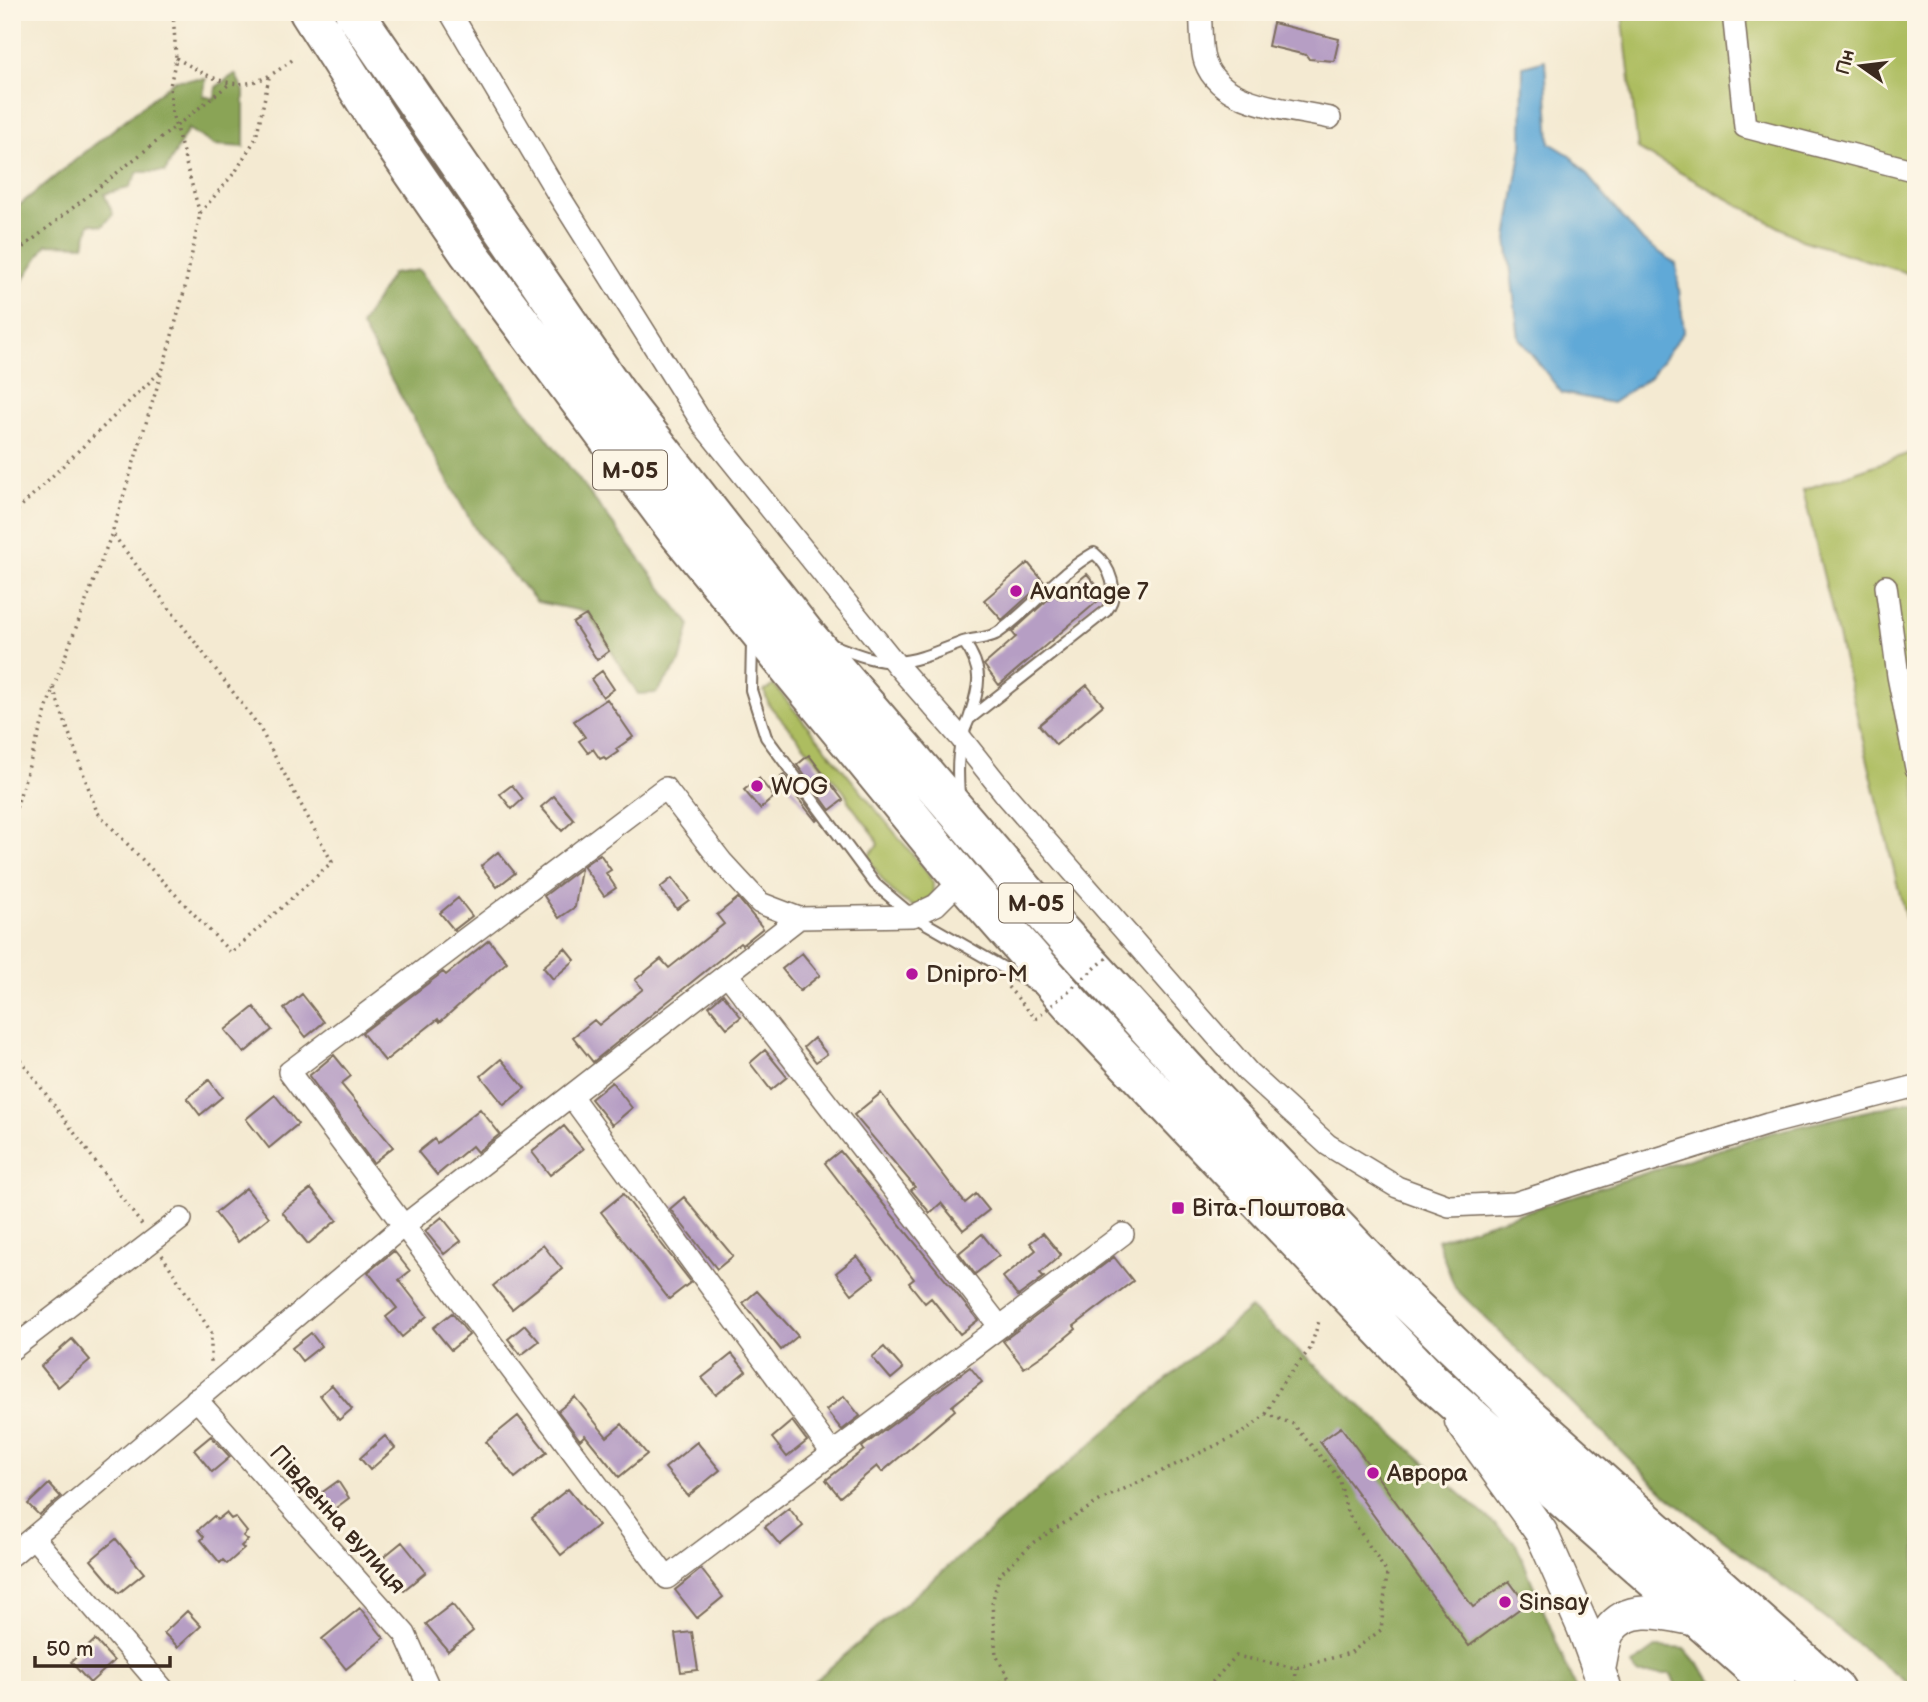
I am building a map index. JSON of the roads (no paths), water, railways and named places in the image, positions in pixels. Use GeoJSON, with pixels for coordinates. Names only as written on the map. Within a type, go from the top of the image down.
{"type":"FeatureCollection","features":[{"type":"Feature","properties":{"kind":"highway","name":"М-05"},"geometry":{"type":"LineString","coordinates":[[309,12],[383,128],[469,253],[589,416],[752,625],[962,879],[1073,1006],[1433,1383],[1779,1690]]}},
{"type":"Feature","properties":{"kind":"highway","name":"М-05"},"geometry":{"type":"LineString","coordinates":[[354,12],[617,394],[805,634],[1048,918],[1203,1088],[1398,1292],[1515,1405],[1835,1690]]}},
{"type":"Feature","properties":{"kind":"street"},"geometry":{"type":"LineString","coordinates":[[450,12],[556,191],[706,429],[895,663],[965,728],[1006,796],[1248,1072],[1328,1145],[1397,1187],[1449,1206],[1515,1203],[1768,1124],[1916,1086]]}},
{"type":"Feature","properties":{"kind":"street"},"geometry":{"type":"LineString","coordinates":[[1200,12],[1205,61],[1217,82],[1239,97],[1330,118]]}},
{"type":"Feature","properties":{"kind":"street"},"geometry":{"type":"LineString","coordinates":[[1733,12],[1745,127],[1916,171]]}},
{"type":"Feature","properties":{"kind":"street"},"geometry":{"type":"LineString","coordinates":[[1885,586],[1898,676],[1916,768]]}},
{"type":"Feature","properties":{"kind":"street"},"geometry":{"type":"LineString","coordinates":[[962,879],[936,905],[914,916],[799,918],[760,902],[722,863],[665,788],[289,1072],[402,1227],[667,1578],[1123,1234]]}},
{"type":"Feature","properties":{"kind":"street"},"geometry":{"type":"LineString","coordinates":[[12,1555],[402,1227],[799,918]]}},
{"type":"Feature","properties":{"kind":"street"},"geometry":{"type":"LineString","coordinates":[[727,974],[1000,1326]]}},
{"type":"Feature","properties":{"kind":"street"},"geometry":{"type":"LineString","coordinates":[[571,1096],[832,1453]]}},
{"type":"Feature","properties":{"kind":"street"},"geometry":{"type":"LineString","coordinates":[[12,1349],[181,1219]]}},
{"type":"Feature","properties":{"kind":"street"},"geometry":{"type":"LineString","coordinates":[[1433,1383],[1541,1532],[1602,1679]]}},
{"type":"Feature","properties":{"kind":"street","name":"Південна вулиця"},"geometry":{"type":"LineString","coordinates":[[204,1392],[405,1633],[427,1683]]}},
{"type":"Feature","properties":{"kind":"street"},"geometry":{"type":"LineString","coordinates":[[33,1537],[164,1690]]}},
{"type":"Feature","properties":{"kind":"street"},"geometry":{"type":"LineString","coordinates":[[1602,1679],[1609,1632],[1625,1617],[1642,1611],[1702,1621]]}},
{"type":"Feature","properties":{"kind":"lane"},"geometry":{"type":"LineString","coordinates":[[805,634],[861,657],[895,663],[918,661],[964,642],[997,634],[1057,578],[1094,553],[1105,562],[1112,581],[1112,604],[965,728]]}},
{"type":"Feature","properties":{"kind":"lane"},"geometry":{"type":"LineString","coordinates":[[752,625],[751,690],[766,737],[875,884],[914,916],[1073,1006]]}},
{"type":"Feature","properties":{"kind":"lane"},"geometry":{"type":"LineString","coordinates":[[961,816],[957,768],[979,670],[976,659],[964,642]]}},
{"type":"Feature","properties":{"kind":"water"},"geometry":{"type":"Polygon","coordinates":[[[1545,60],[1550,143],[1571,156],[1641,239],[1676,264],[1684,331],[1650,377],[1612,403],[1562,393],[1519,338],[1507,239],[1522,147],[1523,66],[1545,60]]]}},
{"type":"Feature","properties":{"kind":"place","name":"Avantage 7"},"geometry":{"type":"Point","coordinates":[1016,591]}},
{"type":"Feature","properties":{"kind":"place","name":"WOG"},"geometry":{"type":"Point","coordinates":[757,786]}},
{"type":"Feature","properties":{"kind":"place","name":"Dnipro-M"},"geometry":{"type":"Point","coordinates":[912,974]}},
{"type":"Feature","properties":{"kind":"place","name":"Віта-Поштова"},"geometry":{"type":"Point","coordinates":[1178,1208]}},
{"type":"Feature","properties":{"kind":"place","name":"Аврора"},"geometry":{"type":"Point","coordinates":[1373,1473]}},
{"type":"Feature","properties":{"kind":"place","name":"Sinsay"},"geometry":{"type":"Point","coordinates":[1505,1602]}}]}
